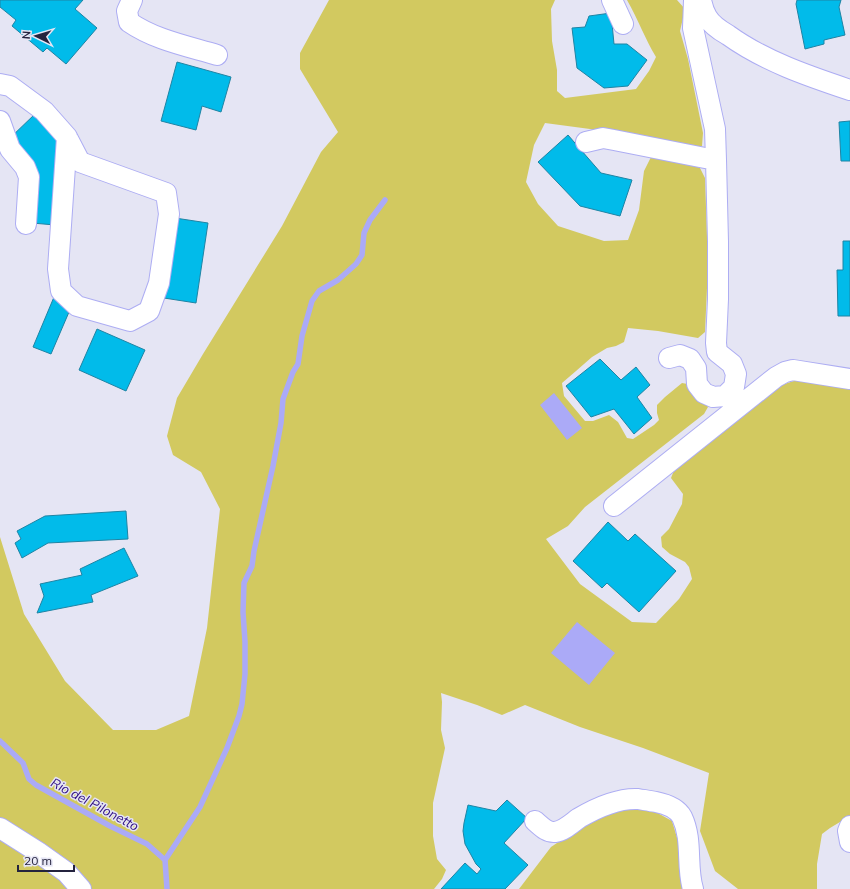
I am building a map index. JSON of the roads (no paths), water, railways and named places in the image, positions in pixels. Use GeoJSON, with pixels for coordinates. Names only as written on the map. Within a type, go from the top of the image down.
{"type":"FeatureCollection","features":[{"type":"Feature","properties":{"kind":"street"},"geometry":{"type":"LineString","coordinates":[[132,0],[126,11],[129,22],[136,27],[149,34],[217,55]]}},
{"type":"Feature","properties":{"kind":"street"},"geometry":{"type":"LineString","coordinates":[[612,0],[623,24]]}},
{"type":"Feature","properties":{"kind":"street"},"geometry":{"type":"LineString","coordinates":[[669,358],[680,356],[690,359],[696,368],[697,384],[704,393],[713,398],[725,396],[734,387],[736,374],[732,364],[717,352],[716,343],[718,242],[715,129],[693,28],[694,0]]}},
{"type":"Feature","properties":{"kind":"street"},"geometry":{"type":"LineString","coordinates":[[701,0],[707,18],[720,30],[735,40],[756,52],[803,74],[850,90]]}},
{"type":"Feature","properties":{"kind":"street"},"geometry":{"type":"LineString","coordinates":[[0,84],[10,86],[44,111],[67,137],[80,162],[166,193],[169,214],[159,283],[149,311],[130,321],[77,306],[61,291],[58,269],[67,137]]}},
{"type":"Feature","properties":{"kind":"street"},"geometry":{"type":"LineString","coordinates":[[0,121],[10,149],[25,167],[29,177],[26,224]]}},
{"type":"Feature","properties":{"kind":"street"},"geometry":{"type":"LineString","coordinates":[[586,142],[603,138],[716,160]]}},
{"type":"Feature","properties":{"kind":"street"},"geometry":{"type":"LineString","coordinates":[[614,506],[776,377],[785,372],[793,370],[850,378]]}},
{"type":"Feature","properties":{"kind":"street"},"geometry":{"type":"LineString","coordinates":[[535,821],[546,830],[554,833],[590,811],[620,800],[638,799],[672,807],[681,816],[687,833],[692,889]]}},
{"type":"Feature","properties":{"kind":"street"},"geometry":{"type":"LineString","coordinates":[[850,826],[848,831],[850,842]]}},
{"type":"Feature","properties":{"kind":"street"},"geometry":{"type":"LineString","coordinates":[[0,828],[66,872],[82,889]]}},
{"type":"Feature","properties":{"kind":"water"},"geometry":{"type":"Polygon","coordinates":[[[554,393],[582,428],[567,440],[540,405],[554,393]]]}},
{"type":"Feature","properties":{"kind":"water"},"geometry":{"type":"Polygon","coordinates":[[[577,622],[615,653],[589,685],[551,653],[577,622]]]}},
{"type":"Feature","properties":{"kind":"waterway"},"geometry":{"type":"LineString","coordinates":[[165,860],[200,807],[227,748],[239,716],[242,704],[245,674],[243,612],[244,583],[252,566],[281,423],[283,399],[293,372],[298,364],[302,336],[312,301],[319,291],[338,280],[356,264],[362,255],[364,233],[370,220],[385,200]]}},
{"type":"Feature","properties":{"kind":"waterway","name":"Rio del Pilonetto"},"geometry":{"type":"LineString","coordinates":[[0,741],[23,763],[29,779],[36,785],[110,826],[147,844],[165,860],[167,889]]}}]}
